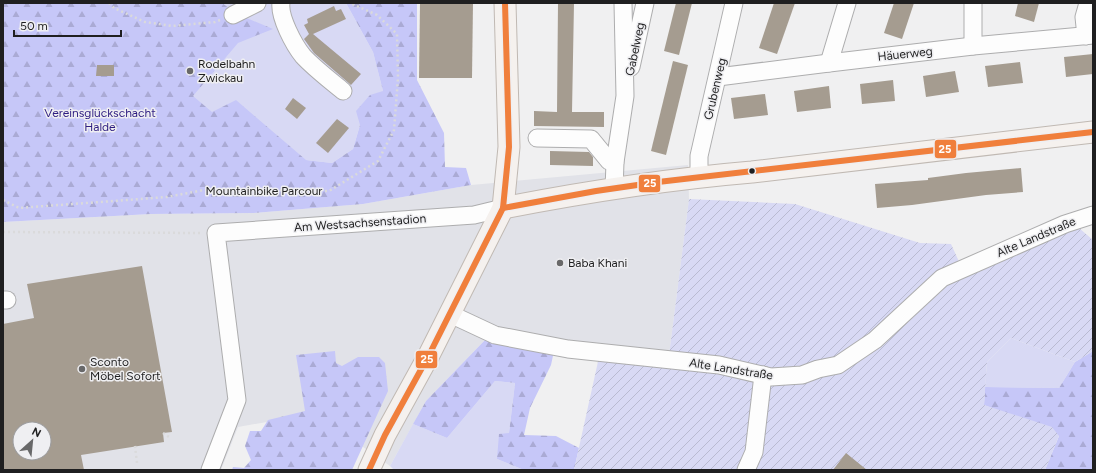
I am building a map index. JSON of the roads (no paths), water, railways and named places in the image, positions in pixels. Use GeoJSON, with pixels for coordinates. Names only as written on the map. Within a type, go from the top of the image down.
{"type":"FeatureCollection","features":[{"type":"Feature","properties":{"kind":"main road"},"geometry":{"type":"LineString","coordinates":[[373,468],[386,435],[429,355],[503,208],[509,147],[505,59],[505,3]]}},
{"type":"Feature","properties":{"kind":"main road"},"geometry":{"type":"LineString","coordinates":[[503,208],[699,176],[752,172],[1093,132]]}},
{"type":"Feature","properties":{"kind":"street"},"geometry":{"type":"LineString","coordinates":[[233,15],[257,3]]}},
{"type":"Feature","properties":{"kind":"street"},"geometry":{"type":"LineString","coordinates":[[281,3],[280,10],[288,31],[303,56],[343,91]]}},
{"type":"Feature","properties":{"kind":"street","name":"Gabelweg"},"geometry":{"type":"LineString","coordinates":[[623,3],[625,96]]}},
{"type":"Feature","properties":{"kind":"street","name":"Gabelweg"},"geometry":{"type":"LineString","coordinates":[[614,190],[615,162],[625,96],[644,3]]}},
{"type":"Feature","properties":{"kind":"street","name":"Grubenweg"},"geometry":{"type":"LineString","coordinates":[[699,176],[699,156],[734,3]]}},
{"type":"Feature","properties":{"kind":"street"},"geometry":{"type":"LineString","coordinates":[[829,63],[847,3]]}},
{"type":"Feature","properties":{"kind":"street"},"geometry":{"type":"LineString","coordinates":[[973,3],[973,46]]}},
{"type":"Feature","properties":{"kind":"street"},"geometry":{"type":"LineString","coordinates":[[1088,3],[1084,17],[1090,36]]}},
{"type":"Feature","properties":{"kind":"street","name":"Häuerweg"},"geometry":{"type":"LineString","coordinates":[[718,77],[973,46],[1090,36]]}},
{"type":"Feature","properties":{"kind":"street"},"geometry":{"type":"LineString","coordinates":[[537,138],[591,139],[609,160],[615,162]]}},
{"type":"Feature","properties":{"kind":"street","name":"Am Westsachsenstadion"},"geometry":{"type":"LineString","coordinates":[[210,470],[237,400],[216,233],[474,215],[503,208]]}},
{"type":"Feature","properties":{"kind":"street","name":"Alte Landstraße"},"geometry":{"type":"LineString","coordinates":[[450,314],[495,335],[568,349],[719,365],[771,377],[802,375],[818,369],[838,365],[875,340],[942,278],[1065,224],[1093,215]]}},
{"type":"Feature","properties":{"kind":"street"},"geometry":{"type":"LineString","coordinates":[[746,470],[754,452],[763,375]]}},
{"type":"Feature","properties":{"kind":"place","name":"Rodelbahn Zwickau"},"geometry":{"type":"Point","coordinates":[190,71]}},
{"type":"Feature","properties":{"kind":"place","name":"Baba Khani"},"geometry":{"type":"Point","coordinates":[560,263]}},
{"type":"Feature","properties":{"kind":"place","name":"Sconto Möbel Sofort"},"geometry":{"type":"Point","coordinates":[82,369]}},
{"type":"Feature","properties":{"kind":"park label","name":"Vereinsglückschacht Halde"},"geometry":{"type":"Point","coordinates":[100,120]}}]}
